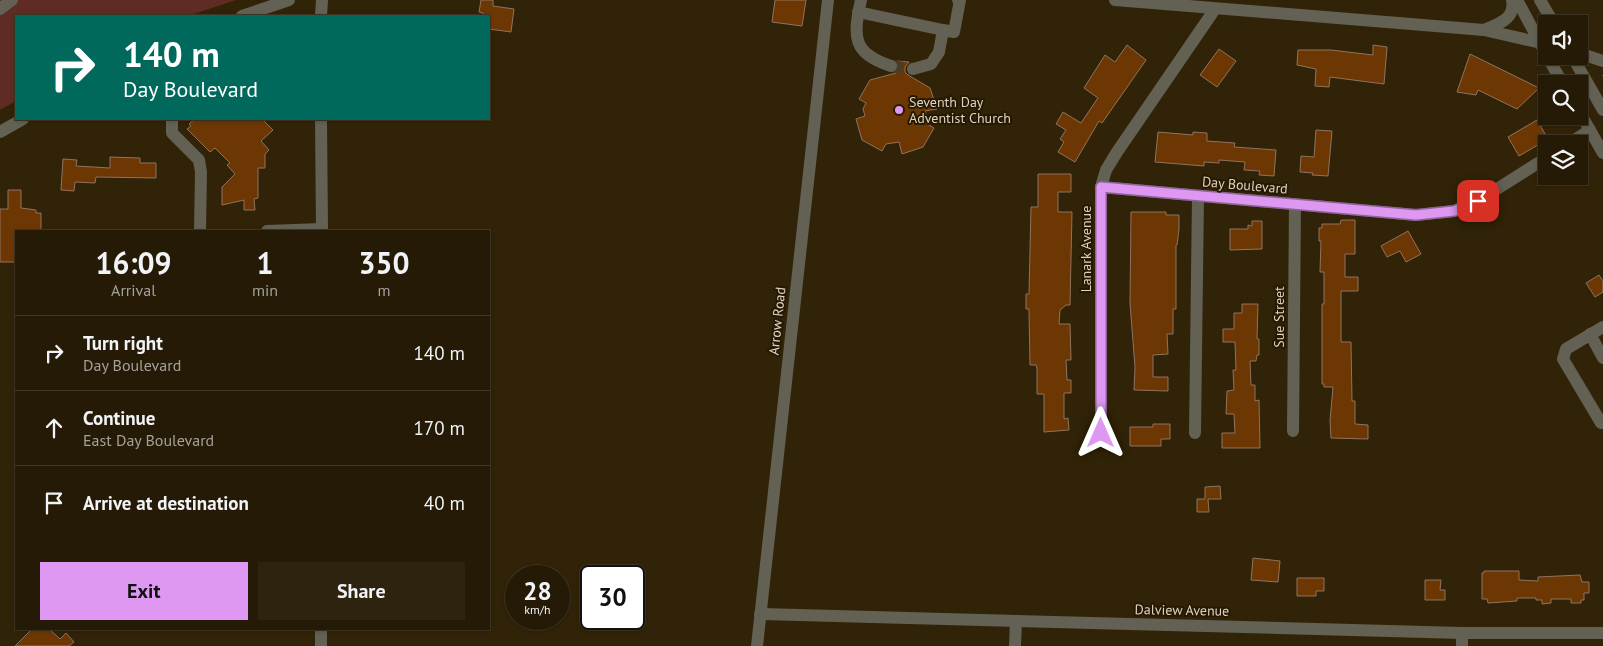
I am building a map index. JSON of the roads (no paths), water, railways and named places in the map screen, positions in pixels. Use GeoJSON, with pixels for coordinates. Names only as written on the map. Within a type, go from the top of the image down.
{"type":"FeatureCollection","features":[{"type":"Feature","properties":{"kind":"street"},"geometry":{"type":"LineString","coordinates":[[0,9],[12,0]]}},
{"type":"Feature","properties":{"kind":"street"},"geometry":{"type":"LineString","coordinates":[[245,15],[289,0]]}},
{"type":"Feature","properties":{"kind":"street"},"geometry":{"type":"LineString","coordinates":[[321,15],[322,0]]}},
{"type":"Feature","properties":{"kind":"street","name":"Arrow Road"},"geometry":{"type":"LineString","coordinates":[[757,646],[828,0]]}},
{"type":"Feature","properties":{"kind":"street"},"geometry":{"type":"LineString","coordinates":[[891,66],[863,52],[857,40],[860,6],[954,32],[960,0],[958,0]]}},
{"type":"Feature","properties":{"kind":"street"},"geometry":{"type":"LineString","coordinates":[[1115,0],[1215,9],[1231,5],[1484,30],[1538,47]]}},
{"type":"Feature","properties":{"kind":"street"},"geometry":{"type":"LineString","coordinates":[[1484,30],[1505,21],[1511,14],[1512,0]]}},
{"type":"Feature","properties":{"kind":"street"},"geometry":{"type":"LineString","coordinates":[[1517,0],[1538,37]]}},
{"type":"Feature","properties":{"kind":"street"},"geometry":{"type":"LineString","coordinates":[[1540,0],[1549,15]]}},
{"type":"Feature","properties":{"kind":"street","name":"Lanark Avenue"},"geometry":{"type":"LineString","coordinates":[[1101,433],[1101,187],[1106,170],[1116,152],[1215,9]]}},
{"type":"Feature","properties":{"kind":"street"},"geometry":{"type":"LineString","coordinates":[[913,69],[931,64],[939,52],[943,30]]}},
{"type":"Feature","properties":{"kind":"street"},"geometry":{"type":"LineString","coordinates":[[1588,56],[1603,61]]}},
{"type":"Feature","properties":{"kind":"street"},"geometry":{"type":"LineString","coordinates":[[1577,65],[1603,110]]}},
{"type":"Feature","properties":{"kind":"street"},"geometry":{"type":"LineString","coordinates":[[0,132],[21,120]]}},
{"type":"Feature","properties":{"kind":"street"},"geometry":{"type":"LineString","coordinates":[[172,120],[172,133],[198,160],[201,172],[200,230]]}},
{"type":"Feature","properties":{"kind":"street"},"geometry":{"type":"LineString","coordinates":[[321,120],[322,230]]}},
{"type":"Feature","properties":{"kind":"street"},"geometry":{"type":"LineString","coordinates":[[1587,125],[1603,153]]}},
{"type":"Feature","properties":{"kind":"street"},"geometry":{"type":"LineString","coordinates":[[1582,135],[1590,130]]}},
{"type":"Feature","properties":{"kind":"street","name":"Day Boulevard"},"geometry":{"type":"LineString","coordinates":[[1101,187],[1416,215],[1454,211],[1478,201],[1538,163]]}},
{"type":"Feature","properties":{"kind":"street"},"geometry":{"type":"LineString","coordinates":[[1195,433],[1198,196]]}},
{"type":"Feature","properties":{"kind":"street","name":"Sue Street"},"geometry":{"type":"LineString","coordinates":[[1293,431],[1295,204]]}},
{"type":"Feature","properties":{"kind":"street"},"geometry":{"type":"LineString","coordinates":[[1601,423],[1563,359],[1566,349],[1603,327]]}},
{"type":"Feature","properties":{"kind":"street"},"geometry":{"type":"LineString","coordinates":[[1590,334],[1603,358]]}},
{"type":"Feature","properties":{"kind":"street","name":"Dalview Avenue"},"geometry":{"type":"LineString","coordinates":[[760,614],[1462,633],[1603,633]]}},
{"type":"Feature","properties":{"kind":"street"},"geometry":{"type":"LineString","coordinates":[[1015,646],[1016,621]]}},
{"type":"Feature","properties":{"kind":"street"},"geometry":{"type":"LineString","coordinates":[[321,630],[321,646]]}},
{"type":"Feature","properties":{"kind":"street"},"geometry":{"type":"LineString","coordinates":[[1462,633],[1462,646]]}},
{"type":"Feature","properties":{"kind":"tunnel"},"geometry":{"type":"LineString","coordinates":[[891,66],[913,69]]}},
{"type":"Feature","properties":{"kind":"place","name":"Seventh Day Adventist Church"},"geometry":{"type":"Point","coordinates":[899,110]}}]}
